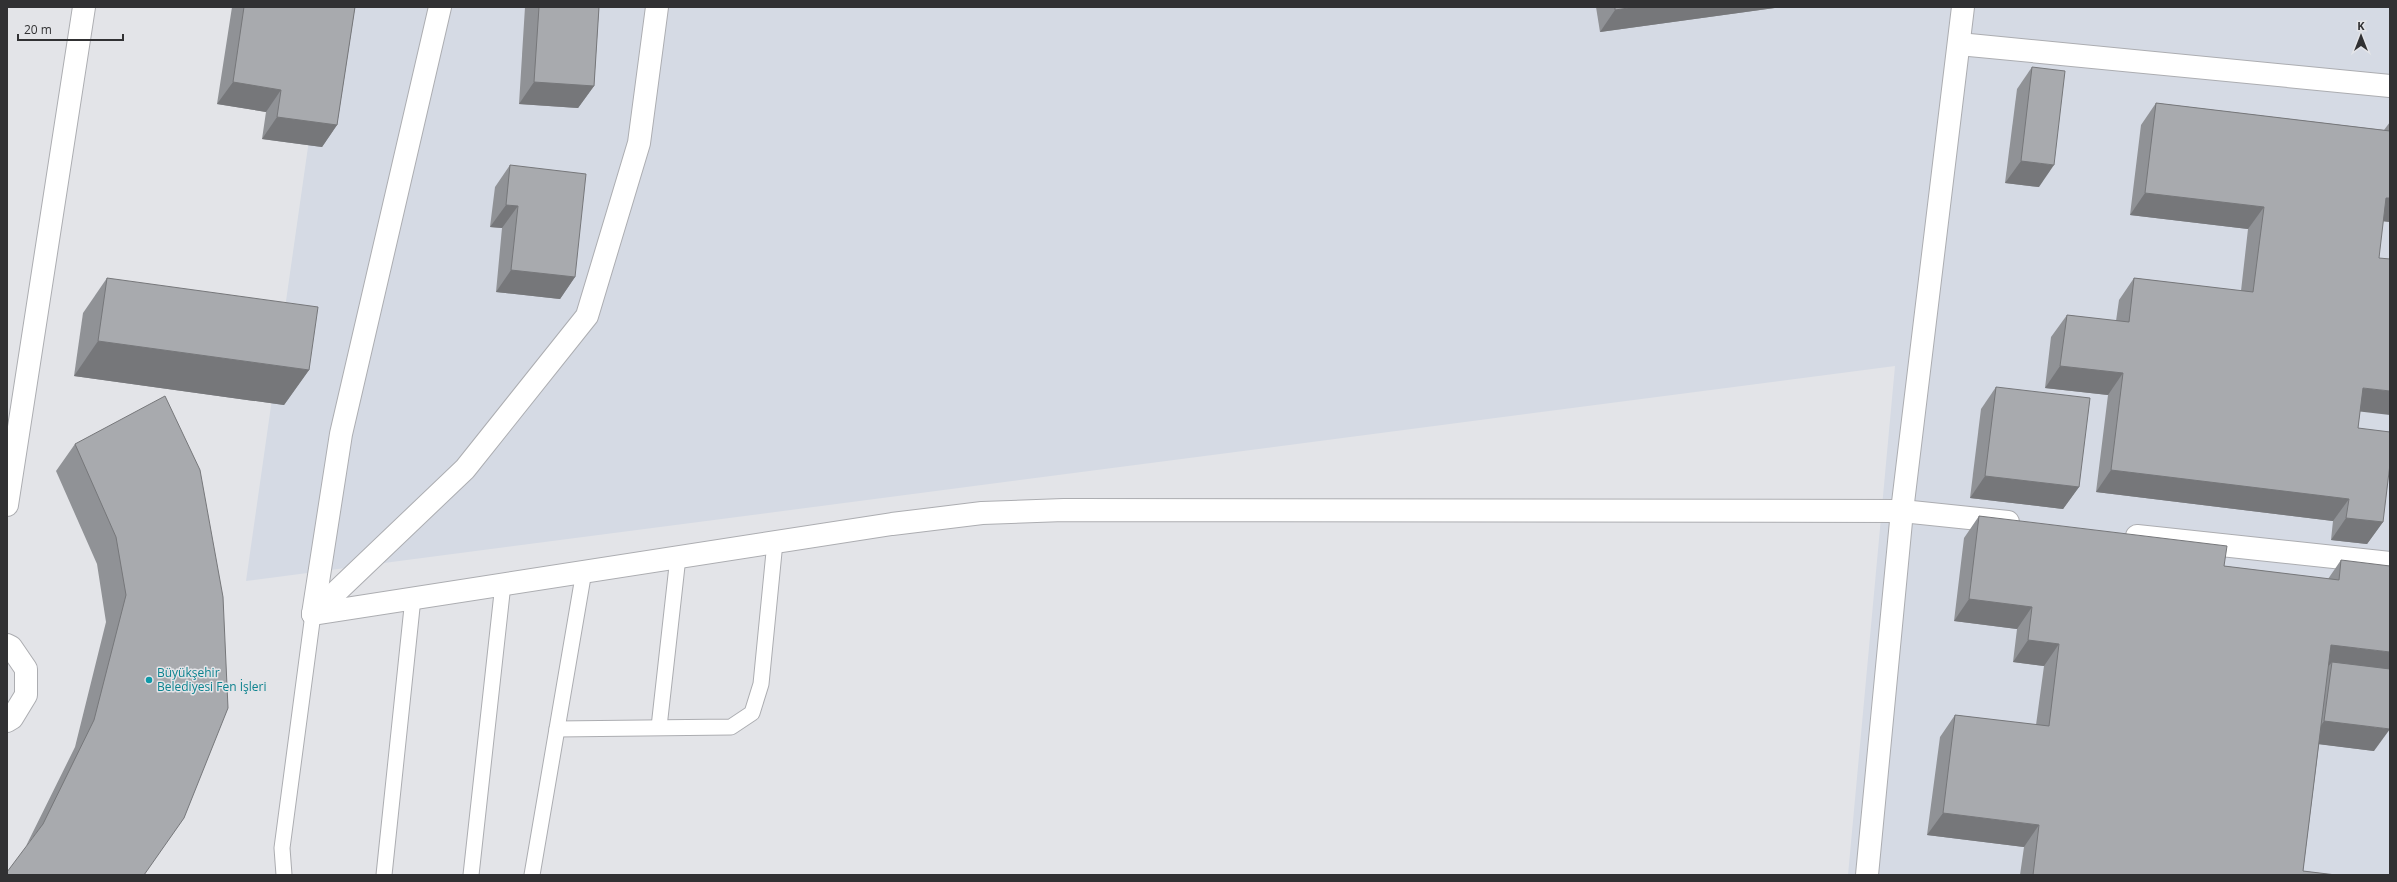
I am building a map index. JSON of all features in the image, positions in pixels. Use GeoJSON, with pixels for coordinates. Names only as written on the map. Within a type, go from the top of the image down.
{"type":"FeatureCollection","features":[{"type":"Feature","properties":{"kind":"street"},"geometry":{"type":"LineString","coordinates":[[7,505],[84,7]]}},
{"type":"Feature","properties":{"kind":"street"},"geometry":{"type":"LineString","coordinates":[[313,614],[341,434],[440,7]]}},
{"type":"Feature","properties":{"kind":"street"},"geometry":{"type":"LineString","coordinates":[[313,614],[465,469],[587,316],[639,143],[657,7]]}},
{"type":"Feature","properties":{"kind":"street"},"geometry":{"type":"LineString","coordinates":[[1867,875],[1902,511],[1963,7]]}},
{"type":"Feature","properties":{"kind":"street"},"geometry":{"type":"LineString","coordinates":[[1959,44],[2390,86]]}},
{"type":"Feature","properties":{"kind":"street"},"geometry":{"type":"LineString","coordinates":[[313,614],[892,524],[982,513],[1064,510],[1902,511],[2028,524]]}},
{"type":"Feature","properties":{"kind":"street"},"geometry":{"type":"LineString","coordinates":[[2114,534],[2390,563]]}},
{"type":"Feature","properties":{"kind":"street"},"geometry":{"type":"LineString","coordinates":[[7,646],[11,647],[26,669],[26,696],[12,718],[7,721]]}},
{"type":"Feature","properties":{"kind":"lane"},"geometry":{"type":"LineString","coordinates":[[557,729],[731,727],[752,714],[761,684],[775,542]]}},
{"type":"Feature","properties":{"kind":"lane"},"geometry":{"type":"LineString","coordinates":[[659,727],[678,557]]}},
{"type":"Feature","properties":{"kind":"lane"},"geometry":{"type":"LineString","coordinates":[[532,875],[584,571]]}},
{"type":"Feature","properties":{"kind":"lane"},"geometry":{"type":"LineString","coordinates":[[471,875],[503,584]]}},
{"type":"Feature","properties":{"kind":"lane"},"geometry":{"type":"LineString","coordinates":[[384,875],[413,598]]}},
{"type":"Feature","properties":{"kind":"lane"},"geometry":{"type":"LineString","coordinates":[[284,875],[282,848],[313,614]]}},
{"type":"Feature","properties":{"kind":"shaded area"},"geometry":{"type":"Polygon","coordinates":[[[328,7],[2390,7],[2390,875],[1848,875],[1895,366],[246,581],[328,7]]]}},
{"type":"Feature","properties":{"kind":"building"},"geometry":{"type":"Polygon","coordinates":[[[244,7],[355,7],[337,125],[277,117],[281,90],[233,82],[244,7]]]}},
{"type":"Feature","properties":{"kind":"building"},"geometry":{"type":"Polygon","coordinates":[[[539,7],[599,7],[594,86],[534,82],[539,7]]]}},
{"type":"Feature","properties":{"kind":"building"},"geometry":{"type":"Polygon","coordinates":[[[1615,7],[1635,7],[1615,10],[1615,7]]]}},
{"type":"Feature","properties":{"kind":"building"},"geometry":{"type":"Polygon","coordinates":[[[2032,67],[2065,71],[2054,165],[2021,161],[2032,67]]]}},
{"type":"Feature","properties":{"kind":"building"},"geometry":{"type":"Polygon","coordinates":[[[2156,103],[2390,131],[2390,198],[2386,198],[2379,258],[2390,259],[2390,391],[2363,388],[2358,428],[2390,432],[2390,464],[2383,522],[2346,518],[2349,499],[2111,470],[2123,373],[2060,366],[2067,315],[2129,322],[2134,278],[2253,292],[2264,207],[2145,193],[2156,103]]]}},
{"type":"Feature","properties":{"kind":"building"},"geometry":{"type":"Polygon","coordinates":[[[510,165],[586,174],[575,277],[511,270],[518,206],[506,205],[510,165]]]}},
{"type":"Feature","properties":{"kind":"building"},"geometry":{"type":"Polygon","coordinates":[[[107,278],[318,307],[309,370],[98,341],[107,278]]]}},
{"type":"Feature","properties":{"kind":"building"},"geometry":{"type":"Polygon","coordinates":[[[1996,387],[2090,398],[2079,487],[1985,476],[1996,387]]]}},
{"type":"Feature","properties":{"kind":"building","name":"Büyükşehir Belediyesi Fen İşleri"},"geometry":{"type":"Polygon","coordinates":[[[165,396],[200,470],[223,597],[228,708],[184,818],[144,875],[7,875],[7,872],[43,824],[94,720],[126,595],[116,537],[75,444],[165,396]]]}},
{"type":"Feature","properties":{"kind":"building"},"geometry":{"type":"Polygon","coordinates":[[[1979,516],[2227,546],[2224,566],[2339,580],[2341,560],[2390,566],[2390,652],[2331,645],[2303,871],[2336,875],[2033,875],[2039,825],[1943,813],[1955,715],[2049,726],[2059,644],[2028,640],[2032,607],[1969,599],[1979,516]]]}},
{"type":"Feature","properties":{"kind":"building"},"geometry":{"type":"Polygon","coordinates":[[[2332,662],[2390,669],[2390,729],[2324,721],[2332,662]]]}},
{"type":"Feature","properties":{"kind":"place","name":"Büyükşehir Belediyesi Fen İşleri"},"geometry":{"type":"Point","coordinates":[149,680]}}]}
